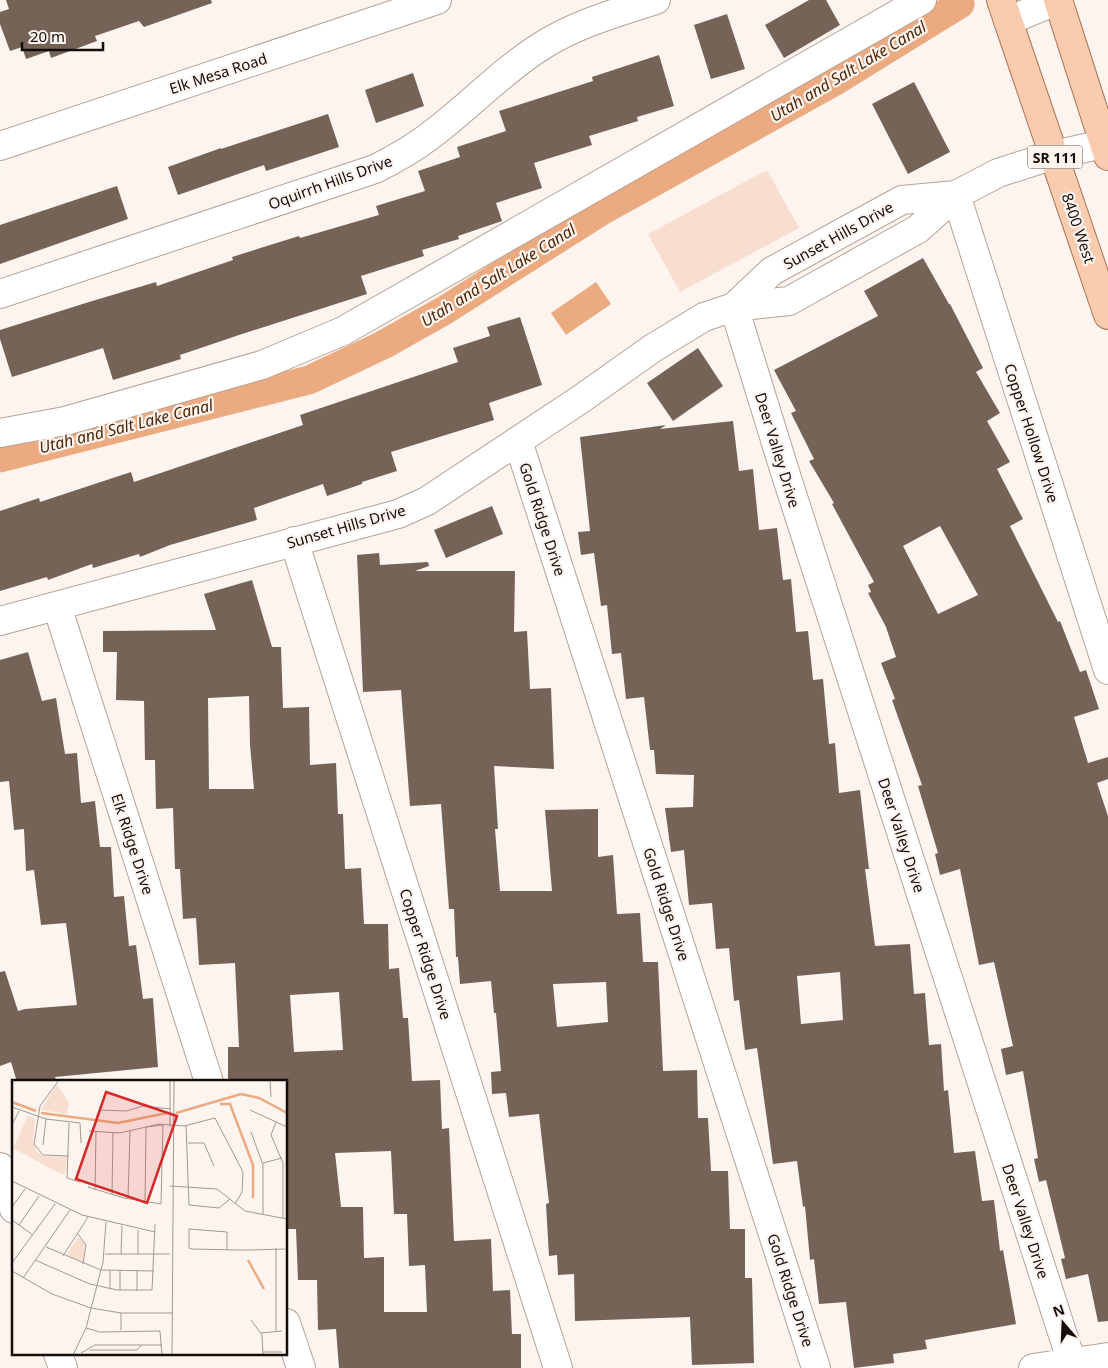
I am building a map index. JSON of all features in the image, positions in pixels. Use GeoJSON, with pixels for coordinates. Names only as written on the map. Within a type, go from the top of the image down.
{"type":"FeatureCollection","features":[{"type":"Feature","properties":{"kind":"main road","name":"SR 111"},"geometry":{"type":"LineString","coordinates":[[1058,0],[1107,147]]}},
{"type":"Feature","properties":{"kind":"main road","name":"8400 West"},"geometry":{"type":"LineString","coordinates":[[1004,10],[1108,314]]}},
{"type":"Feature","properties":{"kind":"street","name":"Elk Mesa Road"},"geometry":{"type":"LineString","coordinates":[[0,146],[437,0]]}},
{"type":"Feature","properties":{"kind":"street","name":"Oquirrh Hills Drive"},"geometry":{"type":"LineString","coordinates":[[0,294],[375,169],[428,138],[519,62],[561,34],[584,24],[656,0]]}},
{"type":"Feature","properties":{"kind":"street"},"geometry":{"type":"LineString","coordinates":[[0,433],[65,421],[262,365],[343,331],[618,176],[922,0]]}},
{"type":"Feature","properties":{"kind":"street"},"geometry":{"type":"LineString","coordinates":[[1004,10],[1058,0]]}},
{"type":"Feature","properties":{"kind":"street","name":"Sunset Hills Drive"},"geometry":{"type":"LineString","coordinates":[[0,621],[398,514],[427,501],[582,399],[653,348],[704,317],[734,307],[772,271],[902,200],[956,195],[1018,166],[1054,155],[1107,147]]}},
{"type":"Feature","properties":{"kind":"street","name":"Copper Hollow Drive"},"geometry":{"type":"LineString","coordinates":[[956,195],[1108,670]]}},
{"type":"Feature","properties":{"kind":"street","name":"Deer Valley Drive"},"geometry":{"type":"LineString","coordinates":[[734,307],[791,491],[1072,1363]]}},
{"type":"Feature","properties":{"kind":"street","name":"Gold Ridge Drive"},"geometry":{"type":"LineString","coordinates":[[518,441],[816,1368]]}},
{"type":"Feature","properties":{"kind":"street","name":"Copper Ridge Drive"},"geometry":{"type":"LineString","coordinates":[[294,541],[558,1368]]}},
{"type":"Feature","properties":{"kind":"street","name":"Elk Ridge Drive"},"geometry":{"type":"LineString","coordinates":[[57,606],[208,1080]]}},
{"type":"Feature","properties":{"kind":"street"},"geometry":{"type":"LineString","coordinates":[[288,1329],[301,1368]]}},
{"type":"Feature","properties":{"kind":"street"},"geometry":{"type":"LineString","coordinates":[[59,1356],[63,1368]]}},
{"type":"Feature","properties":{"kind":"street"},"geometry":{"type":"LineString","coordinates":[[1033,1368],[1108,1357]]}},
{"type":"Feature","properties":{"kind":"shaded area"},"geometry":{"type":"Polygon","coordinates":[[[767,170],[799,228],[680,292],[648,234],[767,170]]]}},
{"type":"Feature","properties":{"kind":"shaded area"},"geometry":{"type":"Polygon","coordinates":[[[596,282],[611,304],[566,335],[551,313],[596,282]]]}},
{"type":"Feature","properties":{"kind":"building"},"geometry":{"type":"Polygon","coordinates":[[[6,0],[211,0],[212,3],[144,27],[139,21],[95,36],[97,41],[51,58],[49,51],[26,59],[22,47],[10,51],[0,24],[0,12],[9,9],[6,0]]]}},
{"type":"Feature","properties":{"kind":"building"},"geometry":{"type":"Polygon","coordinates":[[[809,0],[826,0],[840,25],[784,58],[765,25],[809,0]]]}},
{"type":"Feature","properties":{"kind":"building"},"geometry":{"type":"Polygon","coordinates":[[[727,14],[745,69],[711,79],[694,25],[727,14]]]}},
{"type":"Feature","properties":{"kind":"building"},"geometry":{"type":"Polygon","coordinates":[[[659,55],[674,106],[637,117],[638,121],[589,136],[592,145],[534,163],[542,188],[496,203],[502,221],[458,236],[459,239],[422,250],[424,256],[361,276],[367,294],[239,335],[180,355],[181,359],[113,380],[103,348],[12,377],[0,339],[0,330],[156,282],[157,286],[233,260],[232,257],[299,236],[300,238],[379,215],[376,206],[425,191],[418,171],[460,157],[457,147],[506,131],[499,111],[593,81],[592,77],[659,55]]]}},
{"type":"Feature","properties":{"kind":"building"},"geometry":{"type":"Polygon","coordinates":[[[413,73],[424,106],[376,123],[365,90],[413,73]]]}},
{"type":"Feature","properties":{"kind":"building"},"geometry":{"type":"Polygon","coordinates":[[[914,82],[950,152],[908,174],[872,104],[914,82]]]}},
{"type":"Feature","properties":{"kind":"building"},"geometry":{"type":"Polygon","coordinates":[[[328,114],[339,147],[266,171],[264,165],[178,195],[168,167],[328,114]]]}},
{"type":"Feature","properties":{"kind":"building"},"geometry":{"type":"Polygon","coordinates":[[[117,186],[128,219],[0,264],[0,225],[117,186]]]}},
{"type":"Feature","properties":{"kind":"building"},"geometry":{"type":"Polygon","coordinates":[[[923,258],[950,304],[983,368],[976,372],[1000,413],[987,421],[1010,462],[997,469],[1023,519],[1010,526],[1058,622],[1060,621],[1080,672],[1086,670],[1099,709],[1074,717],[1088,763],[1108,757],[1108,779],[1097,783],[1108,816],[1108,1321],[1098,1322],[1088,1274],[1066,1279],[1061,1259],[1065,1258],[1046,1180],[1039,1182],[1034,1159],[1038,1158],[1023,1071],[1006,1075],[1001,1049],[1013,1046],[994,962],[979,965],[960,869],[940,875],[935,854],[938,853],[918,786],[922,785],[892,700],[895,699],[881,663],[896,657],[886,627],[868,593],[871,592],[868,585],[874,582],[832,504],[834,503],[809,461],[814,459],[791,413],[796,411],[774,370],[878,316],[864,291],[923,258]],[[940,526],[903,546],[938,614],[978,595],[940,526]]]}},
{"type":"Feature","properties":{"kind":"building"},"geometry":{"type":"Polygon","coordinates":[[[520,317],[542,385],[489,403],[494,420],[391,452],[397,471],[362,482],[362,484],[327,496],[323,484],[254,508],[257,520],[170,545],[140,557],[139,554],[93,568],[92,564],[48,580],[47,577],[0,591],[0,511],[39,498],[40,502],[131,472],[134,482],[303,425],[300,415],[458,362],[453,348],[490,336],[487,327],[520,317]]]}},
{"type":"Feature","properties":{"kind":"building"},"geometry":{"type":"Polygon","coordinates":[[[698,348],[723,386],[673,421],[647,383],[698,348]]]}},
{"type":"Feature","properties":{"kind":"building"},"geometry":{"type":"Polygon","coordinates":[[[733,421],[739,471],[753,469],[759,530],[777,528],[783,580],[791,579],[796,632],[808,631],[813,680],[823,679],[829,744],[835,743],[839,793],[860,790],[869,869],[865,869],[875,946],[910,944],[914,994],[925,993],[929,1045],[941,1044],[944,1091],[948,1090],[954,1153],[975,1151],[982,1201],[994,1200],[1000,1251],[1003,1250],[1016,1324],[925,1340],[927,1349],[893,1354],[894,1363],[854,1368],[846,1302],[819,1304],[814,1259],[810,1260],[805,1206],[803,1207],[797,1161],[773,1164],[757,1048],[745,1050],[739,1000],[734,1001],[729,948],[716,949],[712,903],[689,905],[684,850],[671,852],[665,808],[693,807],[694,775],[656,774],[654,750],[650,750],[644,697],[626,699],[621,653],[612,654],[607,605],[601,606],[594,553],[581,555],[578,532],[590,531],[580,437],[666,425],[660,429],[733,421]],[[840,972],[797,976],[801,1024],[843,1020],[840,972]]]}},
{"type":"Feature","properties":{"kind":"building"},"geometry":{"type":"Polygon","coordinates":[[[492,506],[503,534],[446,558],[434,530],[492,506]]]}},
{"type":"Feature","properties":{"kind":"building"},"geometry":{"type":"Polygon","coordinates":[[[379,553],[380,565],[428,562],[429,566],[415,571],[515,571],[514,632],[527,631],[530,689],[551,688],[554,769],[494,766],[498,829],[495,829],[500,891],[552,891],[545,810],[598,809],[598,857],[613,855],[617,914],[640,913],[643,962],[658,962],[663,1071],[697,1070],[698,1118],[708,1118],[711,1171],[728,1171],[730,1229],[745,1229],[745,1278],[752,1278],[754,1363],[692,1365],[690,1317],[575,1321],[574,1274],[558,1275],[557,1255],[549,1256],[546,1204],[549,1203],[539,1114],[509,1117],[506,1093],[492,1094],[491,1072],[501,1071],[491,981],[460,984],[458,957],[456,957],[454,909],[449,909],[441,804],[410,806],[401,690],[363,692],[357,555],[379,553]],[[606,982],[553,984],[557,1027],[608,1022],[606,982]]]}},
{"type":"Feature","properties":{"kind":"building"},"geometry":{"type":"Polygon","coordinates":[[[252,580],[272,647],[281,647],[283,708],[309,707],[310,765],[336,763],[338,814],[343,814],[345,869],[361,868],[364,924],[388,924],[389,969],[399,968],[403,1018],[408,1018],[412,1081],[440,1080],[442,1129],[449,1128],[454,1241],[491,1239],[493,1291],[510,1290],[512,1334],[521,1334],[521,1368],[339,1368],[336,1329],[318,1330],[317,1280],[298,1280],[296,1229],[288,1229],[288,1080],[228,1080],[228,1047],[239,1047],[235,963],[199,965],[196,918],[183,919],[180,869],[175,869],[173,808],[156,809],[155,760],[145,760],[144,701],[116,700],[117,652],[103,652],[103,631],[216,630],[204,594],[252,580]],[[249,696],[208,698],[209,789],[254,789],[250,745],[249,696]],[[339,992],[290,995],[294,1052],[343,1050],[339,992]],[[391,1151],[335,1153],[341,1207],[363,1207],[364,1258],[384,1257],[384,1312],[427,1312],[425,1265],[409,1266],[407,1214],[394,1214],[391,1151]]]}},
{"type":"Feature","properties":{"kind":"building"},"geometry":{"type":"Polygon","coordinates":[[[28,652],[42,701],[56,698],[65,754],[77,753],[81,803],[95,801],[100,847],[111,847],[114,897],[124,896],[129,946],[136,945],[143,999],[153,998],[158,1067],[55,1077],[56,1080],[16,1080],[11,1062],[0,1066],[0,972],[5,971],[18,1011],[77,1005],[66,923],[41,925],[34,870],[26,871],[24,829],[14,830],[9,781],[0,782],[0,660],[28,652]]]}},
{"type":"Feature","properties":{"kind":"waterway","name":"Utah and Salt Lake Canal"},"geometry":{"type":"LineString","coordinates":[[0,458],[309,380],[383,345],[445,310],[603,210],[837,80],[960,4]]}}]}
